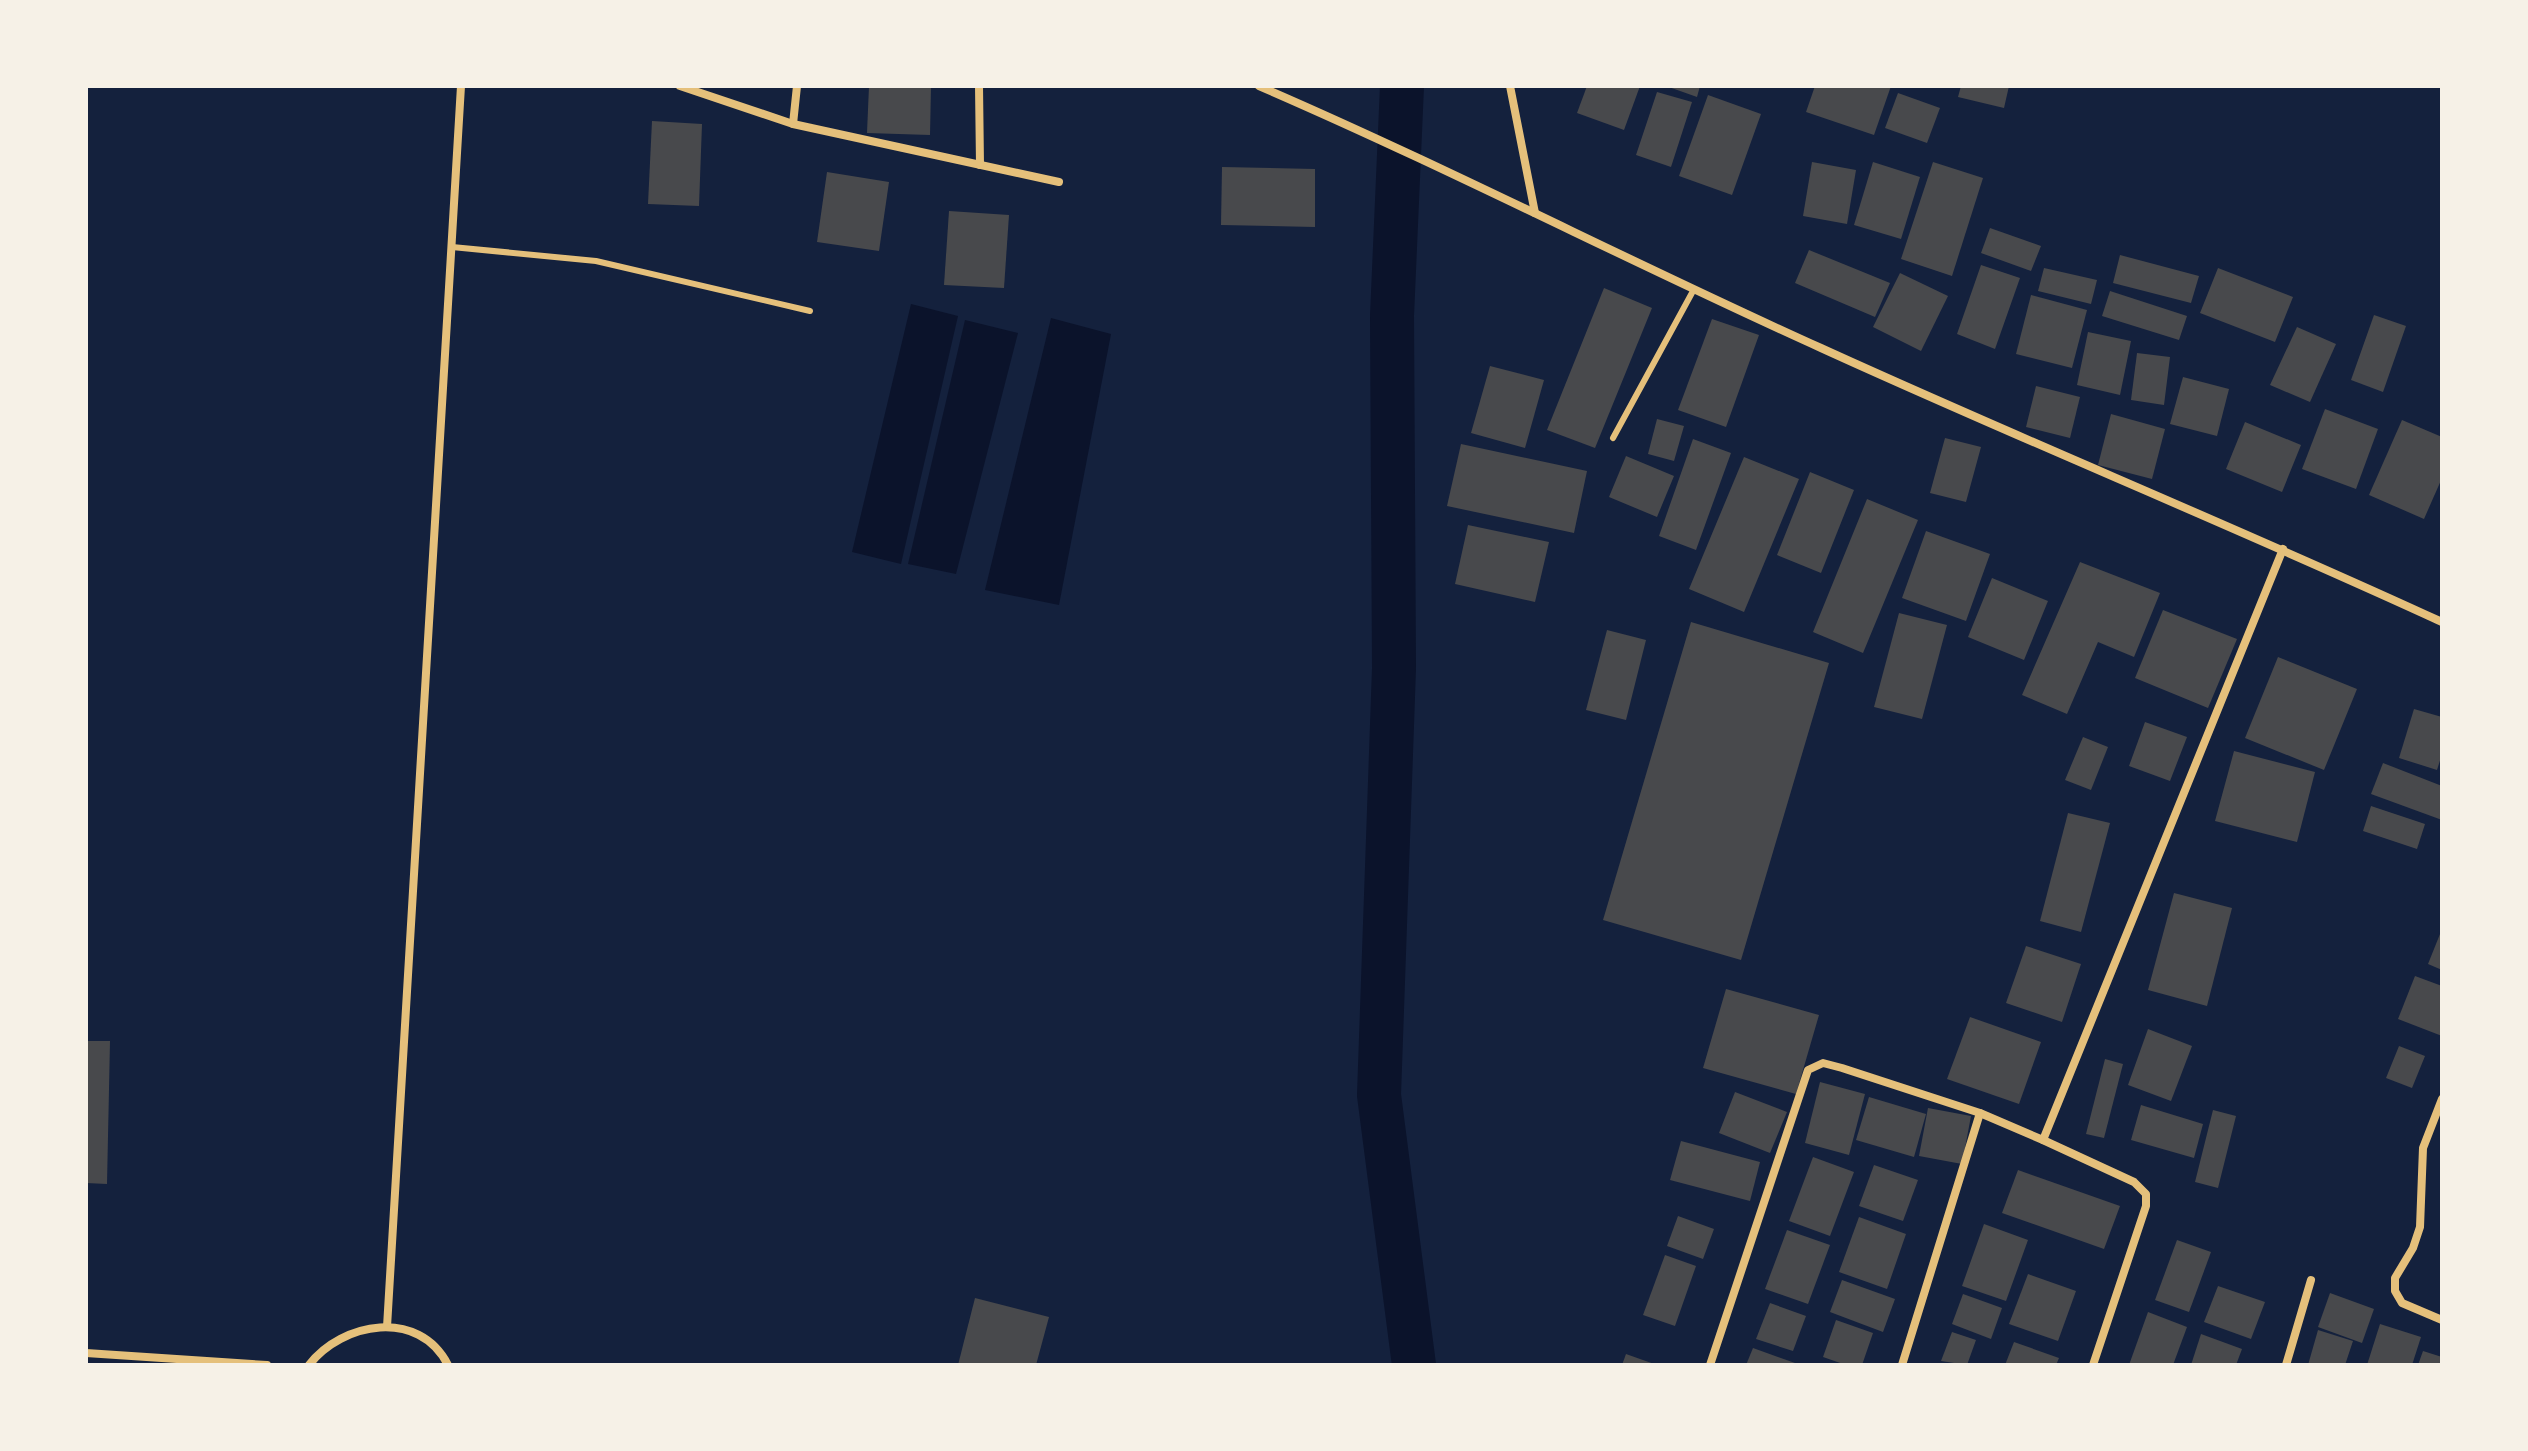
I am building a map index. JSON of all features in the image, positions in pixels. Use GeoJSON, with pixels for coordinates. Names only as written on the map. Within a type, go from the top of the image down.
{"type":"FeatureCollection","features":[{"type":"Feature","properties":{"kind":"street"},"geometry":{"type":"LineString","coordinates":[[387,1327],[461,86]]}},
{"type":"Feature","properties":{"kind":"street"},"geometry":{"type":"LineString","coordinates":[[680,86],[793,124],[1059,182]]}},
{"type":"Feature","properties":{"kind":"street"},"geometry":{"type":"LineString","coordinates":[[793,124],[797,86]]}},
{"type":"Feature","properties":{"kind":"street"},"geometry":{"type":"LineString","coordinates":[[979,86],[980,165]]}},
{"type":"Feature","properties":{"kind":"street"},"geometry":{"type":"LineString","coordinates":[[1259,86],[1384,140],[1693,291],[2007,433],[2283,549],[2442,622]]}},
{"type":"Feature","properties":{"kind":"street"},"geometry":{"type":"LineString","coordinates":[[1510,86],[1535,213]]}},
{"type":"Feature","properties":{"kind":"street"},"geometry":{"type":"LineString","coordinates":[[2043,1140],[2283,549]]}},
{"type":"Feature","properties":{"kind":"street"},"geometry":{"type":"LineString","coordinates":[[1710,1365],[1808,1070],[1823,1063],[1980,1113],[2134,1182],[2146,1194],[2146,1206],[2093,1365]]}},
{"type":"Feature","properties":{"kind":"street"},"geometry":{"type":"LineString","coordinates":[[2442,1099],[2423,1148],[2420,1227],[2413,1248],[2395,1278],[2395,1291],[2402,1303],[2442,1320]]}},
{"type":"Feature","properties":{"kind":"street"},"geometry":{"type":"LineString","coordinates":[[1902,1365],[1980,1113]]}},
{"type":"Feature","properties":{"kind":"street"},"geometry":{"type":"LineString","coordinates":[[2286,1365],[2311,1280]]}},
{"type":"Feature","properties":{"kind":"street"},"geometry":{"type":"LineString","coordinates":[[309,1365],[321,1349],[341,1336],[363,1328],[387,1327],[419,1337],[448,1365]]}},
{"type":"Feature","properties":{"kind":"street"},"geometry":{"type":"LineString","coordinates":[[86,1353],[267,1365]]}},
{"type":"Feature","properties":{"kind":"lane"},"geometry":{"type":"LineString","coordinates":[[452,247],[596,261],[810,311]]}},
{"type":"Feature","properties":{"kind":"lane"},"geometry":{"type":"LineString","coordinates":[[1613,438],[1693,291]]}},
{"type":"Feature","properties":{"kind":"water"},"geometry":{"type":"Polygon","coordinates":[[[911,304],[958,316],[901,564],[852,552],[911,304]]]}},
{"type":"Feature","properties":{"kind":"water"},"geometry":{"type":"Polygon","coordinates":[[[1051,318],[1111,334],[1059,605],[985,590],[1051,318]]]}},
{"type":"Feature","properties":{"kind":"water"},"geometry":{"type":"Polygon","coordinates":[[[965,320],[1018,333],[956,574],[908,564],[965,320]]]}},
{"type":"Feature","properties":{"kind":"building"},"geometry":{"type":"Polygon","coordinates":[[[869,86],[931,86],[930,135],[867,133],[869,86]]]}},
{"type":"Feature","properties":{"kind":"building"},"geometry":{"type":"Polygon","coordinates":[[[1587,86],[1640,86],[1624,130],[1577,113],[1587,86]]]}},
{"type":"Feature","properties":{"kind":"building"},"geometry":{"type":"Polygon","coordinates":[[[1666,86],[1700,86],[1697,97],[1666,86]]]}},
{"type":"Feature","properties":{"kind":"building"},"geometry":{"type":"Polygon","coordinates":[[[1815,86],[1891,86],[1874,135],[1806,112],[1815,86]]]}},
{"type":"Feature","properties":{"kind":"building"},"geometry":{"type":"Polygon","coordinates":[[[1961,86],[2009,86],[2004,108],[1958,97],[1961,86]]]}},
{"type":"Feature","properties":{"kind":"building"},"geometry":{"type":"Polygon","coordinates":[[[1657,92],[1692,102],[1671,167],[1636,155],[1657,92]]]}},
{"type":"Feature","properties":{"kind":"building"},"geometry":{"type":"Polygon","coordinates":[[[1898,93],[1940,108],[1927,143],[1885,128],[1898,93]]]}},
{"type":"Feature","properties":{"kind":"building"},"geometry":{"type":"Polygon","coordinates":[[[1708,95],[1761,114],[1732,195],[1679,176],[1708,95]]]}},
{"type":"Feature","properties":{"kind":"building"},"geometry":{"type":"Polygon","coordinates":[[[652,121],[702,124],[699,206],[648,204],[652,121]]]}},
{"type":"Feature","properties":{"kind":"building"},"geometry":{"type":"Polygon","coordinates":[[[1812,162],[1856,170],[1847,224],[1803,216],[1812,162]]]}},
{"type":"Feature","properties":{"kind":"building"},"geometry":{"type":"Polygon","coordinates":[[[1873,162],[1920,177],[1901,239],[1854,225],[1873,162]]]}},
{"type":"Feature","properties":{"kind":"building"},"geometry":{"type":"Polygon","coordinates":[[[1933,162],[1983,178],[1952,276],[1901,259],[1933,162]]]}},
{"type":"Feature","properties":{"kind":"building"},"geometry":{"type":"Polygon","coordinates":[[[1222,167],[1315,169],[1315,227],[1221,225],[1222,167]]]}},
{"type":"Feature","properties":{"kind":"building"},"geometry":{"type":"Polygon","coordinates":[[[827,172],[889,182],[879,251],[817,242],[827,172]]]}},
{"type":"Feature","properties":{"kind":"building"},"geometry":{"type":"Polygon","coordinates":[[[949,211],[1009,215],[1004,288],[944,285],[949,211]]]}},
{"type":"Feature","properties":{"kind":"building"},"geometry":{"type":"Polygon","coordinates":[[[1990,228],[2041,246],[2031,271],[1981,253],[1990,228]]]}},
{"type":"Feature","properties":{"kind":"building"},"geometry":{"type":"Polygon","coordinates":[[[1809,250],[1890,283],[1875,317],[1795,283],[1809,250]]]}},
{"type":"Feature","properties":{"kind":"building"},"geometry":{"type":"Polygon","coordinates":[[[2120,255],[2199,276],[2191,303],[2113,283],[2120,255]]]}},
{"type":"Feature","properties":{"kind":"building"},"geometry":{"type":"Polygon","coordinates":[[[1981,265],[2020,278],[1995,349],[1957,334],[1981,265]]]}},
{"type":"Feature","properties":{"kind":"building"},"geometry":{"type":"Polygon","coordinates":[[[2044,268],[2097,280],[2091,304],[2038,291],[2044,268]]]}},
{"type":"Feature","properties":{"kind":"building"},"geometry":{"type":"Polygon","coordinates":[[[2218,268],[2293,297],[2275,342],[2200,313],[2218,268]]]}},
{"type":"Feature","properties":{"kind":"building"},"geometry":{"type":"Polygon","coordinates":[[[1900,273],[1948,296],[1921,351],[1873,327],[1900,273]]]}},
{"type":"Feature","properties":{"kind":"building"},"geometry":{"type":"Polygon","coordinates":[[[1604,288],[1652,308],[1595,448],[1547,430],[1604,288]]]}},
{"type":"Feature","properties":{"kind":"building"},"geometry":{"type":"Polygon","coordinates":[[[2110,291],[2187,316],[2179,340],[2102,316],[2110,291]]]}},
{"type":"Feature","properties":{"kind":"building"},"geometry":{"type":"Polygon","coordinates":[[[2031,295],[2087,310],[2072,368],[2016,354],[2031,295]]]}},
{"type":"Feature","properties":{"kind":"building"},"geometry":{"type":"Polygon","coordinates":[[[2374,315],[2406,326],[2383,392],[2351,380],[2374,315]]]}},
{"type":"Feature","properties":{"kind":"building"},"geometry":{"type":"Polygon","coordinates":[[[1712,319],[1759,335],[1726,427],[1678,410],[1712,319]]]}},
{"type":"Feature","properties":{"kind":"building"},"geometry":{"type":"Polygon","coordinates":[[[2297,327],[2336,344],[2310,402],[2270,385],[2297,327]]]}},
{"type":"Feature","properties":{"kind":"building"},"geometry":{"type":"Polygon","coordinates":[[[2088,332],[2131,341],[2120,395],[2077,385],[2088,332]]]}},
{"type":"Feature","properties":{"kind":"building"},"geometry":{"type":"Polygon","coordinates":[[[2137,353],[2170,357],[2164,405],[2131,400],[2137,353]]]}},
{"type":"Feature","properties":{"kind":"building"},"geometry":{"type":"Polygon","coordinates":[[[1490,366],[1544,380],[1525,448],[1471,433],[1490,366]]]}},
{"type":"Feature","properties":{"kind":"building"},"geometry":{"type":"Polygon","coordinates":[[[2183,377],[2229,389],[2217,436],[2170,424],[2183,377]]]}},
{"type":"Feature","properties":{"kind":"building"},"geometry":{"type":"Polygon","coordinates":[[[2036,386],[2080,397],[2070,438],[2026,427],[2036,386]]]}},
{"type":"Feature","properties":{"kind":"building"},"geometry":{"type":"Polygon","coordinates":[[[2325,409],[2378,429],[2356,489],[2302,469],[2325,409]]]}},
{"type":"Feature","properties":{"kind":"building"},"geometry":{"type":"Polygon","coordinates":[[[2111,414],[2165,429],[2152,479],[2098,465],[2111,414]]]}},
{"type":"Feature","properties":{"kind":"building"},"geometry":{"type":"Polygon","coordinates":[[[1657,419],[1684,426],[1674,461],[1648,454],[1657,419]]]}},
{"type":"Feature","properties":{"kind":"building"},"geometry":{"type":"Polygon","coordinates":[[[2402,420],[2442,437],[2442,478],[2424,519],[2369,495],[2402,420]]]}},
{"type":"Feature","properties":{"kind":"building"},"geometry":{"type":"Polygon","coordinates":[[[2245,422],[2301,445],[2282,492],[2226,469],[2245,422]]]}},
{"type":"Feature","properties":{"kind":"building"},"geometry":{"type":"Polygon","coordinates":[[[1945,438],[1981,447],[1966,502],[1930,493],[1945,438]]]}},
{"type":"Feature","properties":{"kind":"building"},"geometry":{"type":"Polygon","coordinates":[[[1693,439],[1731,453],[1696,550],[1659,536],[1693,439]]]}},
{"type":"Feature","properties":{"kind":"building"},"geometry":{"type":"Polygon","coordinates":[[[1461,444],[1587,471],[1574,533],[1447,506],[1461,444]]]}},
{"type":"Feature","properties":{"kind":"building"},"geometry":{"type":"Polygon","coordinates":[[[1626,456],[1674,476],[1657,517],[1609,497],[1626,456]]]}},
{"type":"Feature","properties":{"kind":"building"},"geometry":{"type":"Polygon","coordinates":[[[1744,457],[1799,479],[1744,612],[1689,589],[1744,457]]]}},
{"type":"Feature","properties":{"kind":"building"},"geometry":{"type":"Polygon","coordinates":[[[1810,472],[1854,490],[1821,573],[1777,555],[1810,472]]]}},
{"type":"Feature","properties":{"kind":"building"},"geometry":{"type":"Polygon","coordinates":[[[1867,499],[1918,520],[1863,653],[1813,632],[1867,499]]]}},
{"type":"Feature","properties":{"kind":"building"},"geometry":{"type":"Polygon","coordinates":[[[1468,525],[1549,542],[1535,602],[1455,584],[1468,525]]]}},
{"type":"Feature","properties":{"kind":"building"},"geometry":{"type":"Polygon","coordinates":[[[1926,531],[1990,554],[1966,621],[1902,598],[1926,531]]]}},
{"type":"Feature","properties":{"kind":"building"},"geometry":{"type":"Polygon","coordinates":[[[2080,562],[2160,593],[2134,657],[2098,642],[2067,714],[2022,695],[2080,562]]]}},
{"type":"Feature","properties":{"kind":"building"},"geometry":{"type":"Polygon","coordinates":[[[1992,578],[2048,601],[2024,660],[1968,637],[1992,578]]]}},
{"type":"Feature","properties":{"kind":"building"},"geometry":{"type":"Polygon","coordinates":[[[2163,610],[2237,639],[2208,708],[2135,678],[2163,610]]]}},
{"type":"Feature","properties":{"kind":"building"},"geometry":{"type":"Polygon","coordinates":[[[1899,613],[1947,625],[1922,719],[1874,707],[1899,613]]]}},
{"type":"Feature","properties":{"kind":"building"},"geometry":{"type":"Polygon","coordinates":[[[1691,622],[1829,663],[1741,960],[1603,920],[1691,622]]]}},
{"type":"Feature","properties":{"kind":"building"},"geometry":{"type":"Polygon","coordinates":[[[1607,630],[1646,640],[1626,720],[1586,710],[1607,630]]]}},
{"type":"Feature","properties":{"kind":"building"},"geometry":{"type":"Polygon","coordinates":[[[2278,657],[2357,689],[2324,770],[2245,738],[2278,657]]]}},
{"type":"Feature","properties":{"kind":"building"},"geometry":{"type":"Polygon","coordinates":[[[2414,709],[2442,717],[2442,754],[2437,770],[2399,758],[2414,709]]]}},
{"type":"Feature","properties":{"kind":"building"},"geometry":{"type":"Polygon","coordinates":[[[2145,722],[2187,737],[2170,781],[2129,766],[2145,722]]]}},
{"type":"Feature","properties":{"kind":"building"},"geometry":{"type":"Polygon","coordinates":[[[2083,737],[2108,747],[2091,790],[2065,780],[2083,737]]]}},
{"type":"Feature","properties":{"kind":"building"},"geometry":{"type":"Polygon","coordinates":[[[2234,751],[2315,772],[2297,842],[2215,821],[2234,751]]]}},
{"type":"Feature","properties":{"kind":"building"},"geometry":{"type":"Polygon","coordinates":[[[2383,763],[2442,786],[2442,820],[2371,794],[2383,763]]]}},
{"type":"Feature","properties":{"kind":"building"},"geometry":{"type":"Polygon","coordinates":[[[2371,806],[2425,824],[2417,849],[2363,831],[2371,806]]]}},
{"type":"Feature","properties":{"kind":"building"},"geometry":{"type":"Polygon","coordinates":[[[2068,813],[2110,823],[2081,932],[2040,921],[2068,813]]]}},
{"type":"Feature","properties":{"kind":"building"},"geometry":{"type":"Polygon","coordinates":[[[2174,893],[2232,908],[2207,1006],[2148,990],[2174,893]]]}},
{"type":"Feature","properties":{"kind":"building"},"geometry":{"type":"Polygon","coordinates":[[[2442,929],[2442,970],[2428,964],[2442,929]]]}},
{"type":"Feature","properties":{"kind":"building"},"geometry":{"type":"Polygon","coordinates":[[[2026,946],[2081,964],[2062,1022],[2006,1003],[2026,946]]]}},
{"type":"Feature","properties":{"kind":"building"},"geometry":{"type":"Polygon","coordinates":[[[2415,976],[2442,986],[2442,1036],[2398,1019],[2415,976]]]}},
{"type":"Feature","properties":{"kind":"building"},"geometry":{"type":"Polygon","coordinates":[[[1726,989],[1819,1015],[1796,1094],[1703,1068],[1726,989]]]}},
{"type":"Feature","properties":{"kind":"building"},"geometry":{"type":"Polygon","coordinates":[[[1970,1017],[2041,1042],[2019,1104],[1947,1079],[1970,1017]]]}},
{"type":"Feature","properties":{"kind":"building"},"geometry":{"type":"Polygon","coordinates":[[[2148,1029],[2192,1046],[2171,1101],[2128,1085],[2148,1029]]]}},
{"type":"Feature","properties":{"kind":"building"},"geometry":{"type":"Polygon","coordinates":[[[86,1041],[110,1041],[107,1184],[86,1183],[86,1041]]]}},
{"type":"Feature","properties":{"kind":"building"},"geometry":{"type":"Polygon","coordinates":[[[2399,1046],[2425,1056],[2412,1088],[2386,1078],[2399,1046]]]}},
{"type":"Feature","properties":{"kind":"building"},"geometry":{"type":"Polygon","coordinates":[[[2105,1059],[2123,1064],[2104,1138],[2086,1134],[2105,1059]]]}},
{"type":"Feature","properties":{"kind":"building"},"geometry":{"type":"Polygon","coordinates":[[[1820,1082],[1865,1094],[1849,1155],[1805,1143],[1820,1082]]]}},
{"type":"Feature","properties":{"kind":"building"},"geometry":{"type":"Polygon","coordinates":[[[1735,1092],[1787,1112],[1770,1153],[1719,1133],[1735,1092]]]}},
{"type":"Feature","properties":{"kind":"building"},"geometry":{"type":"Polygon","coordinates":[[[1869,1097],[1926,1114],[1914,1157],[1856,1140],[1869,1097]]]}},
{"type":"Feature","properties":{"kind":"building"},"geometry":{"type":"Polygon","coordinates":[[[2141,1105],[2203,1124],[2194,1158],[2131,1140],[2141,1105]]]}},
{"type":"Feature","properties":{"kind":"building"},"geometry":{"type":"Polygon","coordinates":[[[1928,1108],[1971,1116],[1962,1164],[1919,1156],[1928,1108]]]}},
{"type":"Feature","properties":{"kind":"building"},"geometry":{"type":"Polygon","coordinates":[[[2213,1110],[2236,1116],[2218,1188],[2195,1182],[2213,1110]]]}},
{"type":"Feature","properties":{"kind":"building"},"geometry":{"type":"Polygon","coordinates":[[[1681,1141],[1760,1162],[1750,1201],[1670,1180],[1681,1141]]]}},
{"type":"Feature","properties":{"kind":"building"},"geometry":{"type":"Polygon","coordinates":[[[1813,1157],[1854,1172],[1830,1236],[1789,1221],[1813,1157]]]}},
{"type":"Feature","properties":{"kind":"building"},"geometry":{"type":"Polygon","coordinates":[[[1874,1165],[1918,1180],[1903,1221],[1859,1206],[1874,1165]]]}},
{"type":"Feature","properties":{"kind":"building"},"geometry":{"type":"Polygon","coordinates":[[[2018,1170],[2120,1206],[2104,1249],[2002,1213],[2018,1170]]]}},
{"type":"Feature","properties":{"kind":"building"},"geometry":{"type":"Polygon","coordinates":[[[1678,1216],[1714,1229],[1703,1259],[1667,1246],[1678,1216]]]}},
{"type":"Feature","properties":{"kind":"building"},"geometry":{"type":"Polygon","coordinates":[[[1859,1217],[1906,1234],[1887,1289],[1839,1272],[1859,1217]]]}},
{"type":"Feature","properties":{"kind":"building"},"geometry":{"type":"Polygon","coordinates":[[[1984,1224],[2028,1240],[2006,1301],[1962,1286],[1984,1224]]]}},
{"type":"Feature","properties":{"kind":"building"},"geometry":{"type":"Polygon","coordinates":[[[1787,1230],[1830,1245],[1808,1304],[1765,1289],[1787,1230]]]}},
{"type":"Feature","properties":{"kind":"building"},"geometry":{"type":"Polygon","coordinates":[[[2177,1240],[2211,1252],[2189,1312],[2155,1300],[2177,1240]]]}},
{"type":"Feature","properties":{"kind":"building"},"geometry":{"type":"Polygon","coordinates":[[[1665,1255],[1696,1266],[1675,1326],[1643,1315],[1665,1255]]]}},
{"type":"Feature","properties":{"kind":"building"},"geometry":{"type":"Polygon","coordinates":[[[2028,1274],[2076,1291],[2058,1341],[2009,1324],[2028,1274]]]}},
{"type":"Feature","properties":{"kind":"building"},"geometry":{"type":"Polygon","coordinates":[[[1842,1280],[1895,1299],[1883,1332],[1830,1312],[1842,1280]]]}},
{"type":"Feature","properties":{"kind":"building"},"geometry":{"type":"Polygon","coordinates":[[[2218,1286],[2265,1302],[2251,1339],[2204,1322],[2218,1286]]]}},
{"type":"Feature","properties":{"kind":"building"},"geometry":{"type":"Polygon","coordinates":[[[2330,1293],[2374,1309],[2362,1343],[2318,1327],[2330,1293]]]}},
{"type":"Feature","properties":{"kind":"building"},"geometry":{"type":"Polygon","coordinates":[[[1963,1294],[2002,1308],[1991,1339],[1952,1324],[1963,1294]]]}},
{"type":"Feature","properties":{"kind":"building"},"geometry":{"type":"Polygon","coordinates":[[[975,1298],[1049,1317],[1036,1365],[958,1365],[975,1298]]]}},
{"type":"Feature","properties":{"kind":"building"},"geometry":{"type":"Polygon","coordinates":[[[1770,1303],[1806,1316],[1793,1351],[1756,1339],[1770,1303]]]}},
{"type":"Feature","properties":{"kind":"building"},"geometry":{"type":"Polygon","coordinates":[[[2148,1312],[2187,1327],[2173,1365],[2129,1365],[2148,1312]]]}},
{"type":"Feature","properties":{"kind":"building"},"geometry":{"type":"Polygon","coordinates":[[[1836,1320],[1873,1333],[1862,1365],[1846,1365],[1823,1357],[1836,1320]]]}},
{"type":"Feature","properties":{"kind":"building"},"geometry":{"type":"Polygon","coordinates":[[[2380,1324],[2421,1337],[2412,1365],[2367,1365],[2380,1324]]]}},
{"type":"Feature","properties":{"kind":"building"},"geometry":{"type":"Polygon","coordinates":[[[2318,1330],[2353,1341],[2345,1365],[2308,1365],[2318,1330]]]}},
{"type":"Feature","properties":{"kind":"building"},"geometry":{"type":"Polygon","coordinates":[[[1952,1332],[1976,1340],[1967,1365],[1941,1361],[1952,1332]]]}},
{"type":"Feature","properties":{"kind":"building"},"geometry":{"type":"Polygon","coordinates":[[[2201,1334],[2242,1349],[2236,1365],[2191,1365],[2201,1334]]]}},
{"type":"Feature","properties":{"kind":"building"},"geometry":{"type":"Polygon","coordinates":[[[2014,1342],[2059,1358],[2056,1365],[2005,1365],[2014,1342]]]}},
{"type":"Feature","properties":{"kind":"building"},"geometry":{"type":"Polygon","coordinates":[[[1753,1348],[1795,1363],[1746,1365],[1753,1348]]]}},
{"type":"Feature","properties":{"kind":"building"},"geometry":{"type":"Polygon","coordinates":[[[2423,1351],[2442,1357],[2442,1365],[2418,1365],[2423,1351]]]}},
{"type":"Feature","properties":{"kind":"building"},"geometry":{"type":"Polygon","coordinates":[[[1626,1354],[1657,1365],[1622,1365],[1626,1354]]]}},
{"type":"Feature","properties":{"kind":"waterway"},"geometry":{"type":"LineString","coordinates":[[1402,86],[1392,316],[1394,668],[1379,1095],[1414,1365]]}}]}
